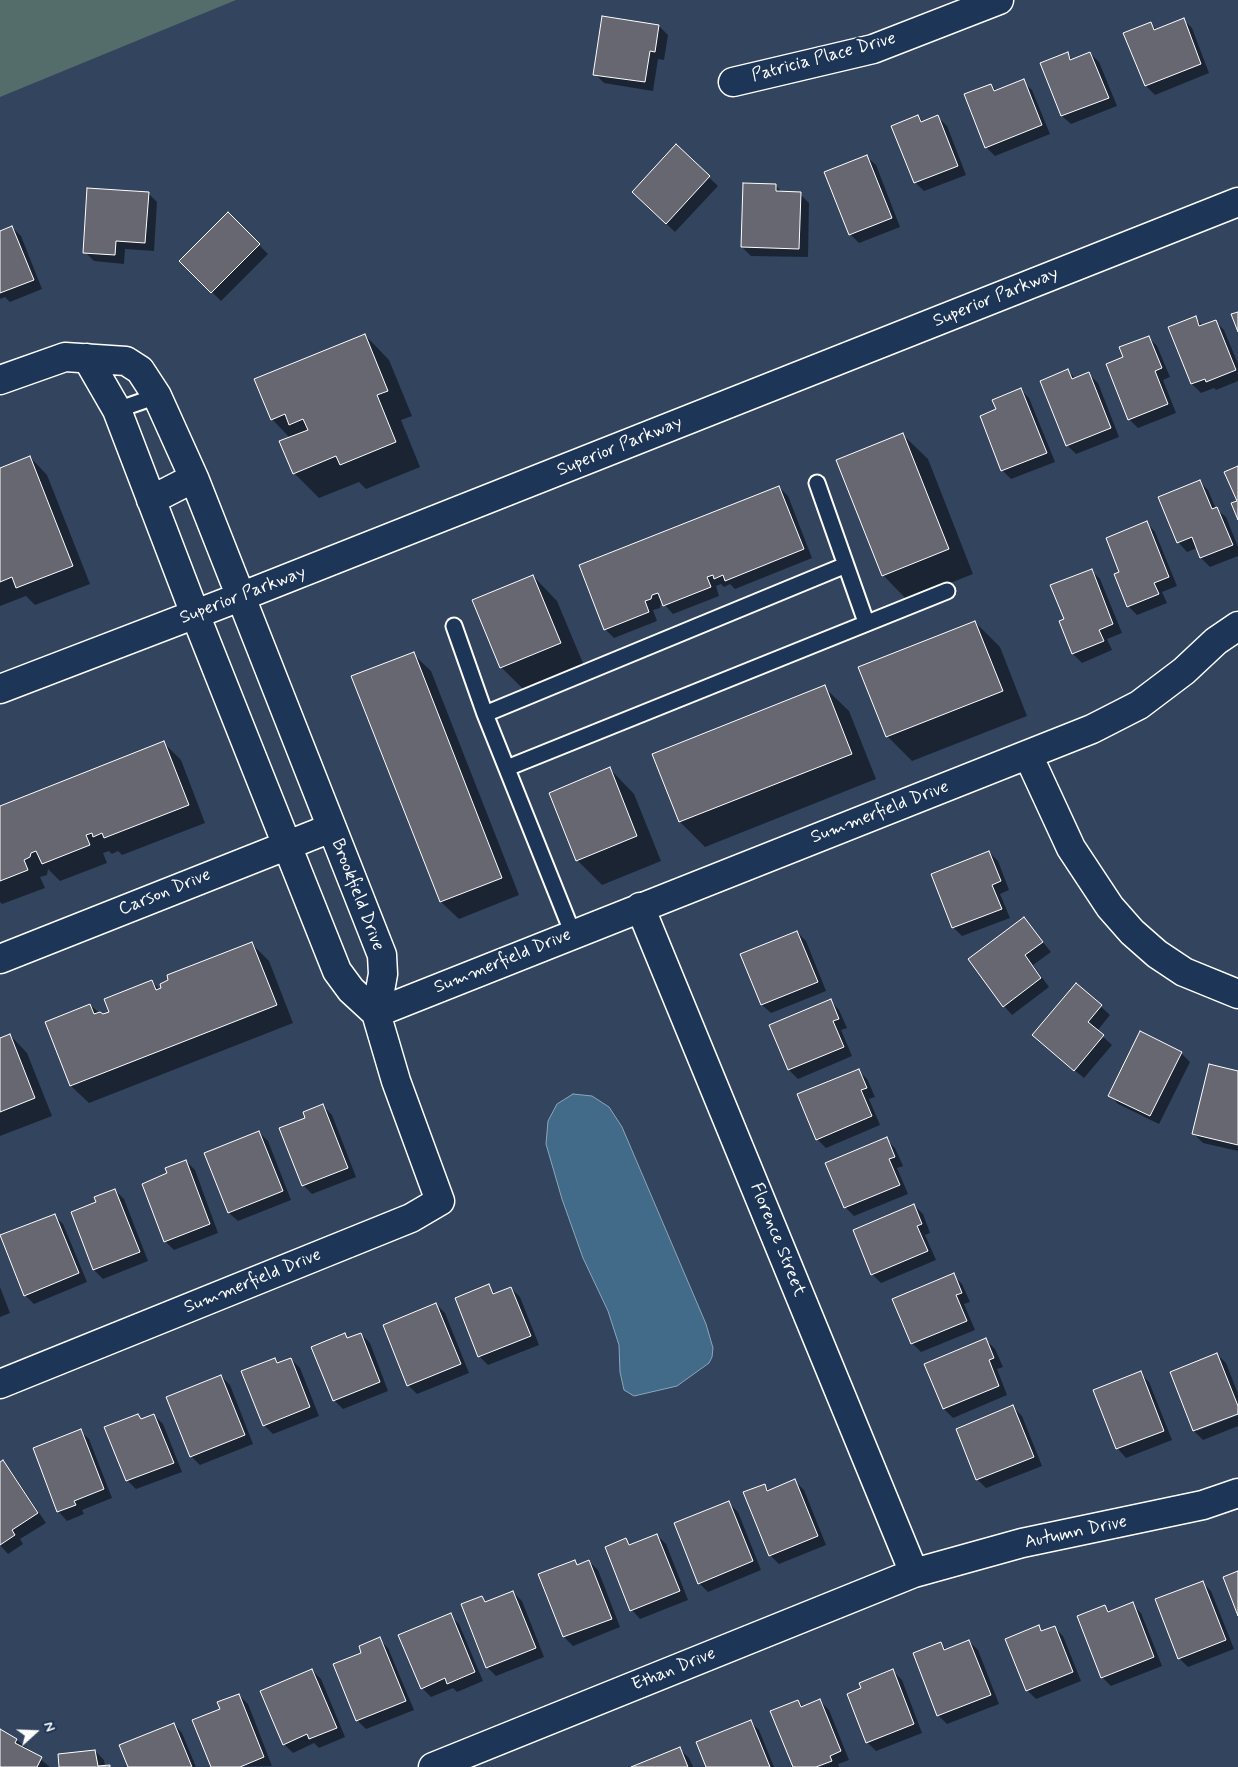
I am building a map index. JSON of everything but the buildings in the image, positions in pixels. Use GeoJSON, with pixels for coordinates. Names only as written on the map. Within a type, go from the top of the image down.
{"type":"FeatureCollection","features":[{"type":"Feature","properties":{"kind":"street","name":"Patricia Place Drive"},"geometry":{"type":"LineString","coordinates":[[733,82],[873,49],[999,0]]}},
{"type":"Feature","properties":{"kind":"street","name":"Superior Parkway"},"geometry":{"type":"LineString","coordinates":[[0,690],[1238,202]]}},
{"type":"Feature","properties":{"kind":"street","name":"Brookfield Drive"},"geometry":{"type":"LineString","coordinates":[[0,380],[64,357],[126,361],[140,370],[158,396],[194,478],[382,955],[383,974],[376,1013]]}},
{"type":"Feature","properties":{"kind":"street"},"geometry":{"type":"LineString","coordinates":[[87,358],[118,410],[150,500],[337,971],[351,990],[376,1013]]}},
{"type":"Feature","properties":{"kind":"street"},"geometry":{"type":"LineString","coordinates":[[150,500],[194,478]]}},
{"type":"Feature","properties":{"kind":"street","name":"Summerfield Drive"},"geometry":{"type":"LineString","coordinates":[[0,1384],[411,1218],[440,1201],[396,1081],[376,1013],[1092,729],[1139,705],[1184,671],[1216,641],[1238,626]]}},
{"type":"Feature","properties":{"kind":"street"},"geometry":{"type":"LineString","coordinates":[[1028,755],[1071,848],[1110,907],[1132,932],[1157,954],[1184,972],[1238,994]]}},
{"type":"Feature","properties":{"kind":"street","name":"Carson Drive"},"geometry":{"type":"LineString","coordinates":[[0,959],[331,828]]}},
{"type":"Feature","properties":{"kind":"street","name":"Florence Street"},"geometry":{"type":"LineString","coordinates":[[640,907],[914,1572]]}},
{"type":"Feature","properties":{"kind":"street","name":"Autumn Drive"},"geometry":{"type":"LineString","coordinates":[[914,1572],[1022,1543],[1203,1505],[1238,1493]]}},
{"type":"Feature","properties":{"kind":"street","name":"Ethan Drive"},"geometry":{"type":"LineString","coordinates":[[433,1767],[914,1572]]}},
{"type":"Feature","properties":{"kind":"lane"},"geometry":{"type":"LineString","coordinates":[[118,410],[158,396]]}},
{"type":"Feature","properties":{"kind":"lane"},"geometry":{"type":"LineString","coordinates":[[817,483],[866,622]]}},
{"type":"Feature","properties":{"kind":"lane"},"geometry":{"type":"LineString","coordinates":[[485,714],[846,566]]}},
{"type":"Feature","properties":{"kind":"lane"},"geometry":{"type":"LineString","coordinates":[[507,768],[947,591]]}},
{"type":"Feature","properties":{"kind":"lane"},"geometry":{"type":"LineString","coordinates":[[454,626],[485,714],[573,934]]}},
{"type":"Feature","properties":{"kind":"green space"},"geometry":{"type":"Polygon","coordinates":[[[0,0],[236,0],[0,97],[0,0]]]}},
{"type":"Feature","properties":{"kind":"water"},"geometry":{"type":"Polygon","coordinates":[[[573,1094],[592,1096],[609,1107],[622,1127],[706,1324],[713,1348],[712,1357],[709,1363],[677,1386],[634,1396],[624,1390],[620,1372],[619,1345],[608,1311],[583,1258],[562,1199],[546,1144],[548,1121],[557,1104],[573,1094]]]}}]}
